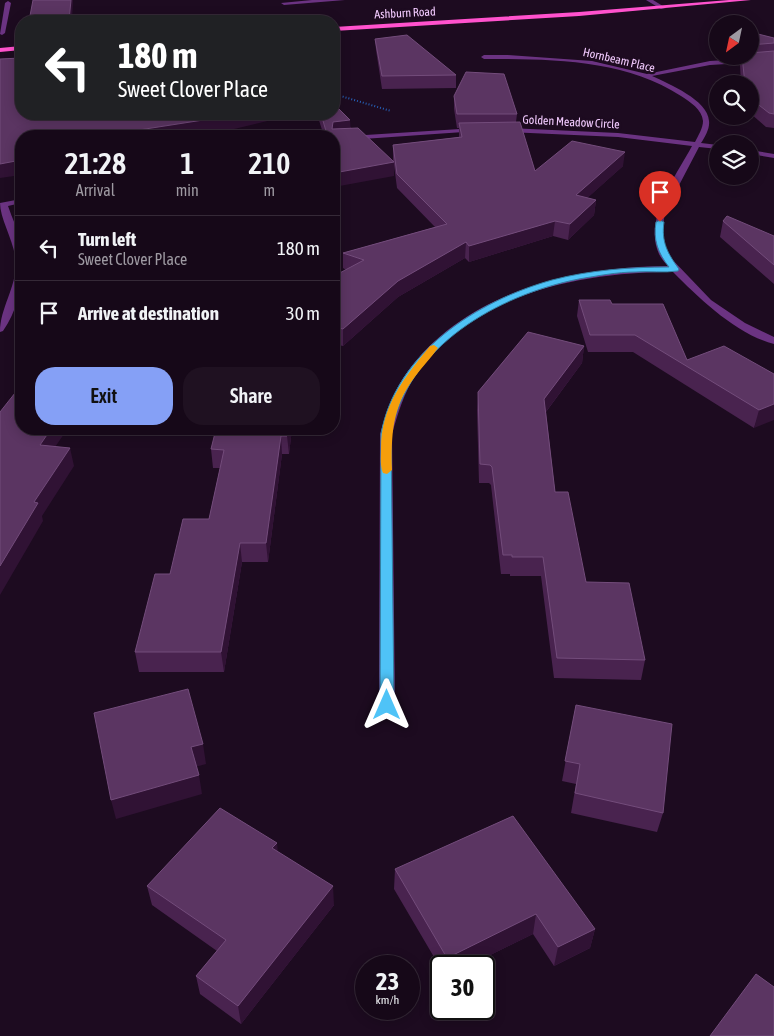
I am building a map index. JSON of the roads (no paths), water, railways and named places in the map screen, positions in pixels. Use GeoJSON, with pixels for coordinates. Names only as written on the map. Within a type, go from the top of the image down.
{"type":"FeatureCollection","features":[{"type":"Feature","properties":{"kind":"main road","name":"Ashburn Road"},"geometry":{"type":"LineString","coordinates":[[340,29],[663,8],[748,0]]}},
{"type":"Feature","properties":{"kind":"main road"},"geometry":{"type":"LineString","coordinates":[[0,50],[15,49]]}},
{"type":"Feature","properties":{"kind":"street"},"geometry":{"type":"LineString","coordinates":[[284,3],[342,0]]}},
{"type":"Feature","properties":{"kind":"street"},"geometry":{"type":"LineString","coordinates":[[649,0],[663,8]]}},
{"type":"Feature","properties":{"kind":"street"},"geometry":{"type":"LineString","coordinates":[[2,33],[5,7]]}},
{"type":"Feature","properties":{"kind":"street","name":"Hornbeam Place"},"geometry":{"type":"LineString","coordinates":[[484,57],[575,61],[647,76],[681,92],[699,106],[704,114],[706,124],[698,144],[661,212],[658,233],[663,254],[675,269],[716,307],[742,324],[774,341]]}},
{"type":"Feature","properties":{"kind":"street"},"geometry":{"type":"LineString","coordinates":[[647,76],[695,64],[774,59]]}},
{"type":"Feature","properties":{"kind":"street"},"geometry":{"type":"LineString","coordinates":[[340,139],[488,130]]}},
{"type":"Feature","properties":{"kind":"street","name":"Golden Meadow Circle"},"geometry":{"type":"LineString","coordinates":[[497,130],[577,132],[709,146]]}},
{"type":"Feature","properties":{"kind":"street"},"geometry":{"type":"LineString","coordinates":[[759,154],[774,156]]}},
{"type":"Feature","properties":{"kind":"street"},"geometry":{"type":"LineString","coordinates":[[15,202],[2,204],[15,238]]}},
{"type":"Feature","properties":{"kind":"street"},"geometry":{"type":"LineString","coordinates":[[387,705],[386,434],[390,416],[408,379],[427,354],[448,334],[467,320],[524,292],[589,275],[634,269],[675,269]]}},
{"type":"Feature","properties":{"kind":"street"},"geometry":{"type":"LineString","coordinates":[[0,328],[6,321],[15,296]]}}]}
